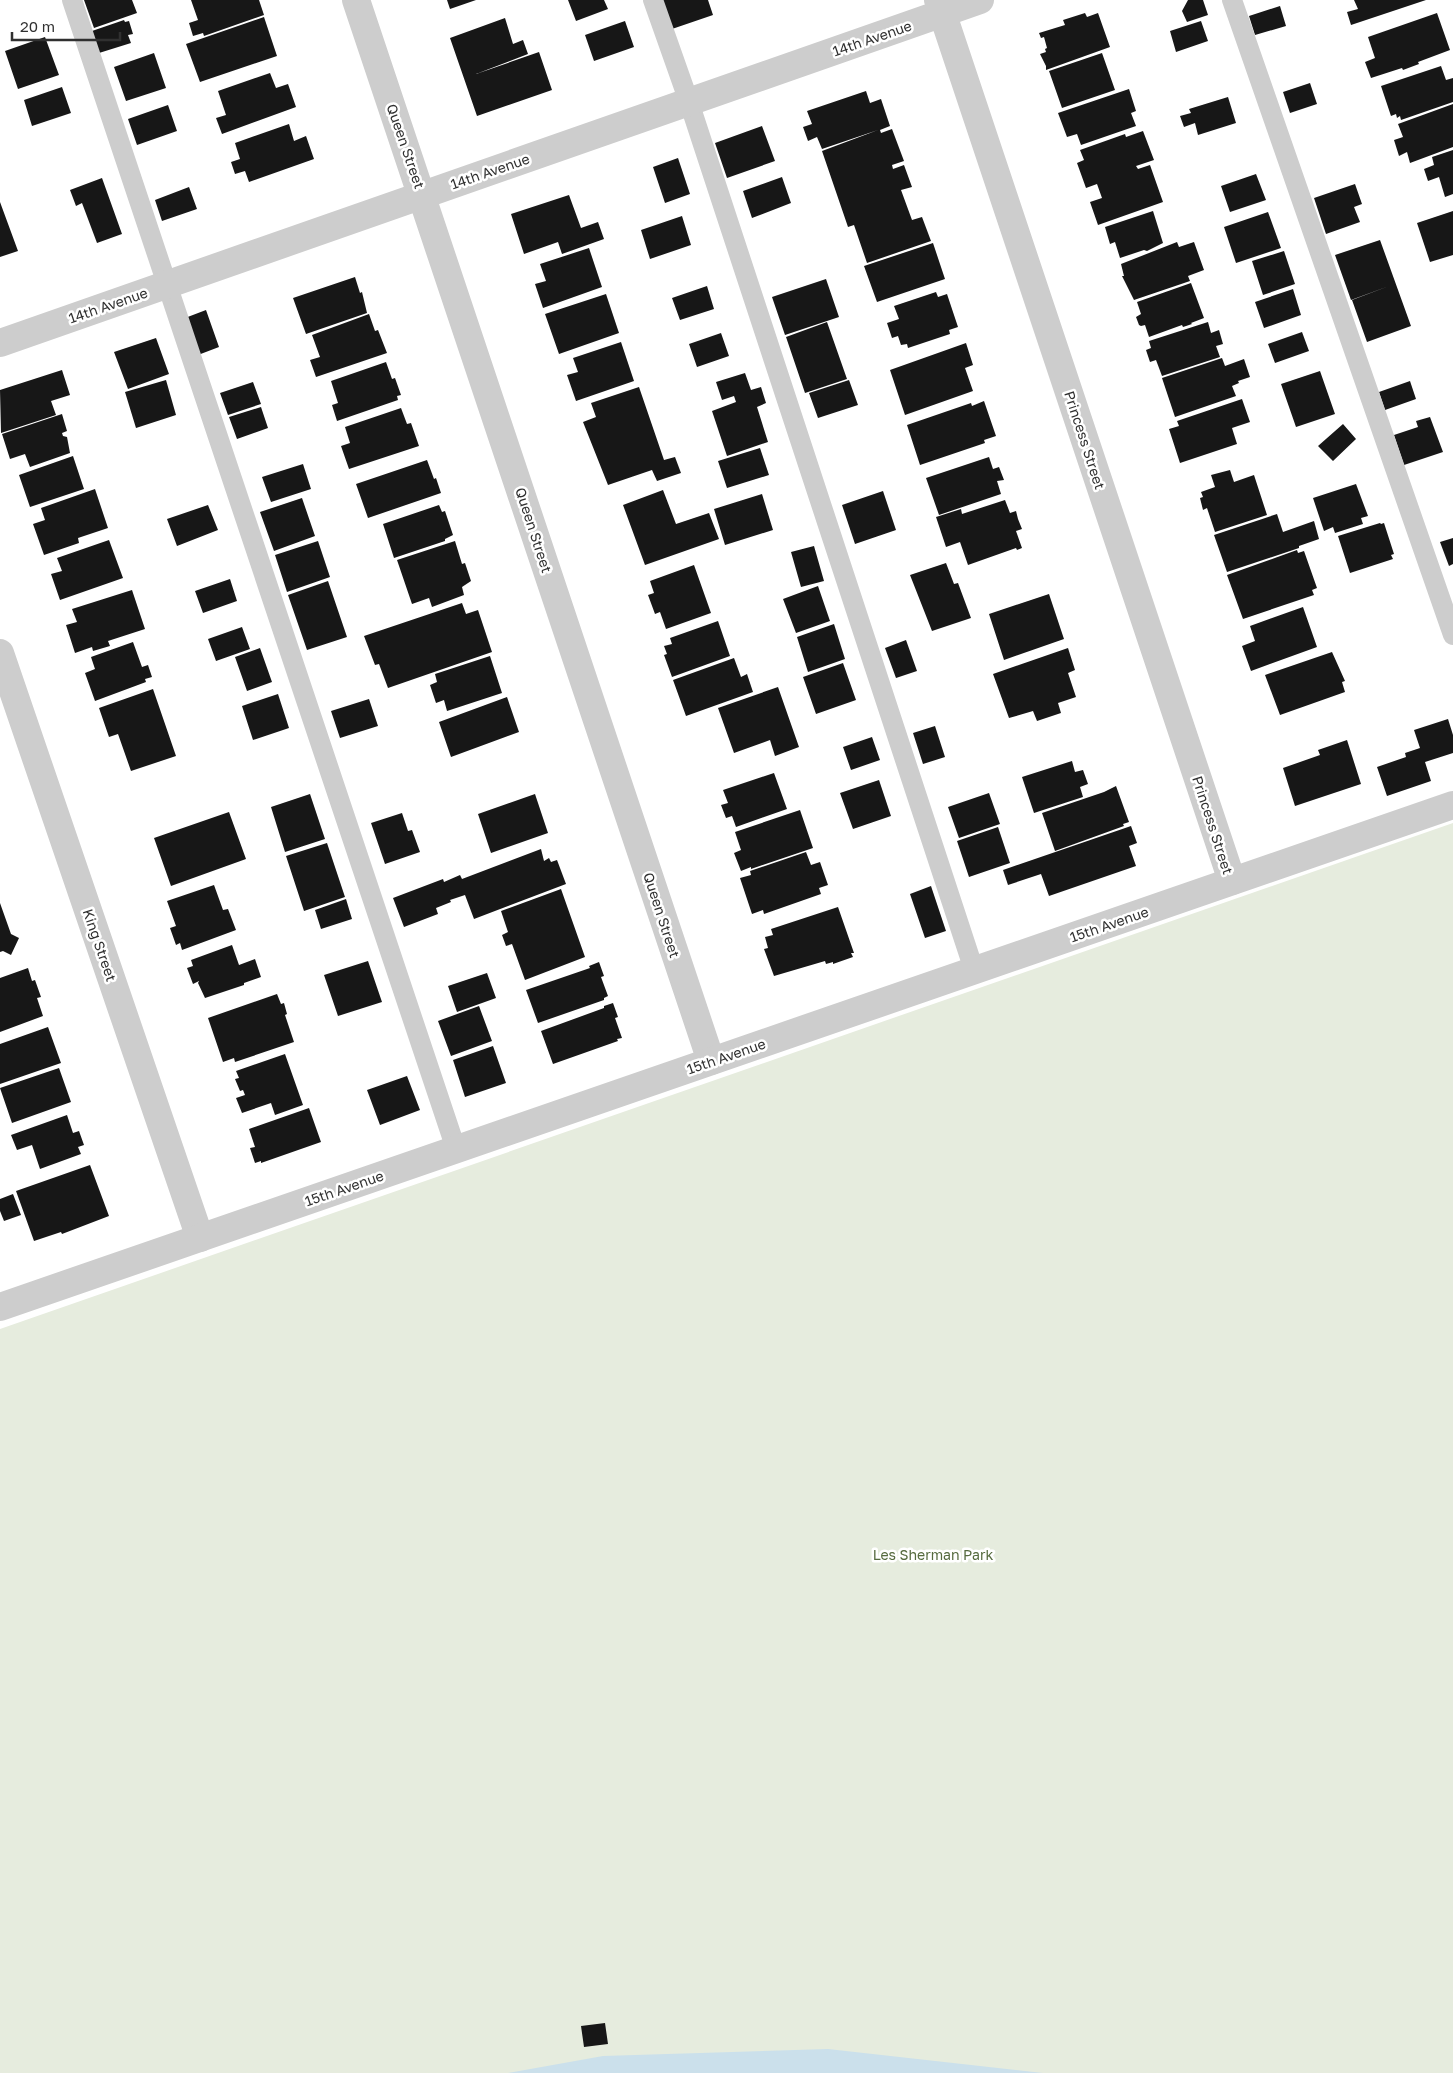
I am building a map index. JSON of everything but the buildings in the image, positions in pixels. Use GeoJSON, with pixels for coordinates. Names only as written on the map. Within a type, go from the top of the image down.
{"type":"FeatureCollection","features":[{"type":"Feature","properties":{"kind":"street","name":"Queen Street"},"geometry":{"type":"LineString","coordinates":[[356,0],[711,1061]]}},
{"type":"Feature","properties":{"kind":"street","name":"14th Avenue"},"geometry":{"type":"LineString","coordinates":[[0,343],[689,102],[940,7],[980,0]]}},
{"type":"Feature","properties":{"kind":"street","name":"Princess Street"},"geometry":{"type":"LineString","coordinates":[[940,7],[1232,881]]}},
{"type":"Feature","properties":{"kind":"street","name":"King Street"},"geometry":{"type":"LineString","coordinates":[[0,653],[200,1238]]}},
{"type":"Feature","properties":{"kind":"street","name":"15th Avenue"},"geometry":{"type":"LineString","coordinates":[[0,1307],[1453,805]]}},
{"type":"Feature","properties":{"kind":"lane"},"geometry":{"type":"LineString","coordinates":[[72,0],[456,1149]]}},
{"type":"Feature","properties":{"kind":"lane"},"geometry":{"type":"LineString","coordinates":[[654,0],[974,970]]}},
{"type":"Feature","properties":{"kind":"lane"},"geometry":{"type":"LineString","coordinates":[[1232,0],[1453,635]]}},
{"type":"Feature","properties":{"kind":"green space","name":"Les Sherman Park"},"geometry":{"type":"Polygon","coordinates":[[[1453,823],[1453,2073],[0,2073],[0,1329],[1453,823]]]}},
{"type":"Feature","properties":{"kind":"water"},"geometry":{"type":"Polygon","coordinates":[[[828,2049],[1043,2073],[508,2073],[603,2056],[828,2049]]]}}]}
